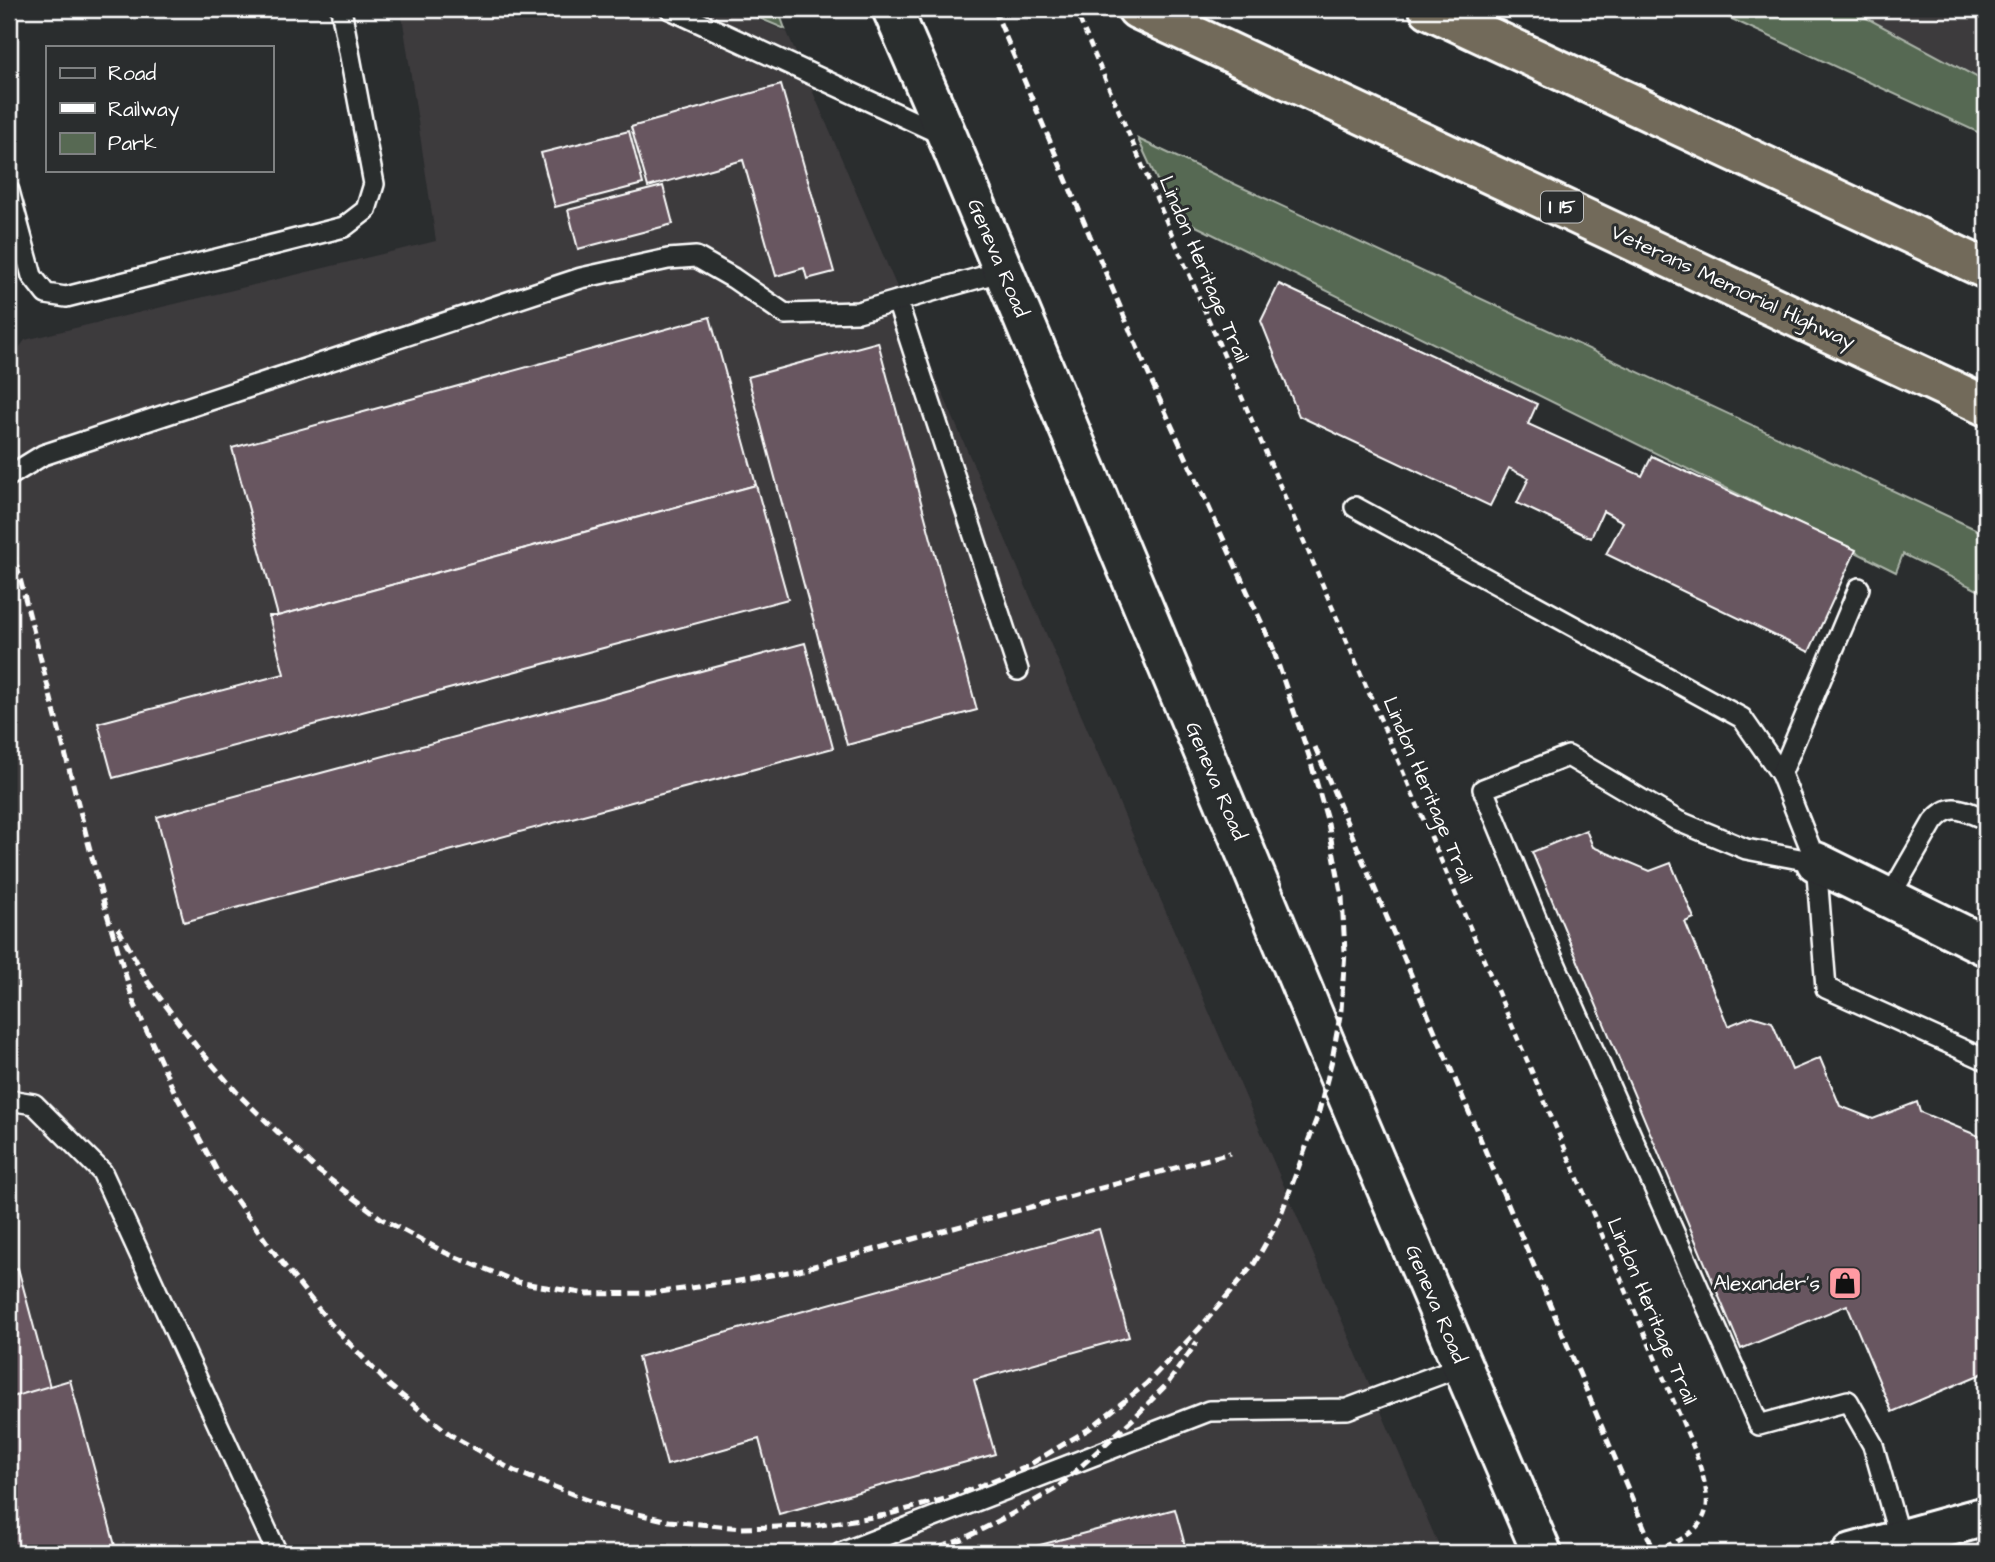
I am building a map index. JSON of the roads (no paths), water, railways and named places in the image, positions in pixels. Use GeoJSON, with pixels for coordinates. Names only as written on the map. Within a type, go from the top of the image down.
{"type":"FeatureCollection","features":[{"type":"Feature","properties":{"kind":"highway","name":"Veterans Memorial Highway"},"geometry":{"type":"LineString","coordinates":[[1137,9],[1986,406]]}},
{"type":"Feature","properties":{"kind":"highway"},"geometry":{"type":"LineString","coordinates":[[1429,9],[1986,269]]}},
{"type":"Feature","properties":{"kind":"main road","name":"Geneva Road"},"geometry":{"type":"LineString","coordinates":[[892,9],[1326,1047],[1542,1553]]}},
{"type":"Feature","properties":{"kind":"main road"},"geometry":{"type":"LineString","coordinates":[[1816,862],[1986,946]]}},
{"type":"Feature","properties":{"kind":"main road"},"geometry":{"type":"LineString","coordinates":[[1852,1553],[1896,1547],[1986,1516]]}},
{"type":"Feature","properties":{"kind":"lane"},"geometry":{"type":"LineString","coordinates":[[9,191],[32,276],[46,294],[66,297],[344,227],[366,209],[374,184],[341,9]]}},
{"type":"Feature","properties":{"kind":"lane"},"geometry":{"type":"LineString","coordinates":[[670,9],[948,138]]}},
{"type":"Feature","properties":{"kind":"lane"},"geometry":{"type":"LineString","coordinates":[[9,476],[43,455],[580,278],[668,259],[696,257],[733,278],[785,314],[858,313],[1003,271]]}},
{"type":"Feature","properties":{"kind":"lane"},"geometry":{"type":"LineString","coordinates":[[897,301],[1018,670]]}},
{"type":"Feature","properties":{"kind":"lane"},"geometry":{"type":"LineString","coordinates":[[1355,507],[1742,718],[1782,774],[1816,862],[1826,988],[1986,1060]]}},
{"type":"Feature","properties":{"kind":"lane"},"geometry":{"type":"LineString","coordinates":[[1782,774],[1859,588]]}},
{"type":"Feature","properties":{"kind":"lane"},"geometry":{"type":"LineString","coordinates":[[1816,862],[1746,849],[1678,821],[1568,756],[1483,789],[1551,954],[1759,1425],[1848,1401],[1873,1445],[1896,1547]]}},
{"type":"Feature","properties":{"kind":"lane"},"geometry":{"type":"LineString","coordinates":[[1889,898],[1941,812],[1954,808],[1986,818]]}},
{"type":"Feature","properties":{"kind":"lane"},"geometry":{"type":"LineString","coordinates":[[9,1100],[33,1104],[102,1172],[277,1553]]}},
{"type":"Feature","properties":{"kind":"lane"},"geometry":{"type":"LineString","coordinates":[[841,1553],[1209,1411],[1347,1409],[1462,1366]]}},
{"type":"Feature","properties":{"kind":"railway"},"geometry":{"type":"LineString","coordinates":[[994,9],[1154,387],[1274,650]]}},
{"type":"Feature","properties":{"kind":"railway"},"geometry":{"type":"LineString","coordinates":[[9,536],[104,904],[134,1003],[175,1093],[223,1182],[279,1259],[329,1322],[390,1386],[451,1435],[514,1471],[603,1506],[669,1521],[741,1528],[813,1526],[886,1515],[952,1497],[1024,1468],[1089,1429],[1146,1384],[1199,1329],[1254,1264],[1278,1222],[1318,1115],[1341,1010],[1345,952],[1342,897],[1328,823],[1309,756],[1271,643]]}},
{"type":"Feature","properties":{"kind":"railway"},"geometry":{"type":"LineString","coordinates":[[1315,747],[1655,1553]]}},
{"type":"Feature","properties":{"kind":"railway"},"geometry":{"type":"LineString","coordinates":[[118,928],[148,982],[197,1047],[241,1097],[316,1169],[382,1219],[446,1253],[517,1282],[587,1294],[652,1293],[728,1283],[799,1270],[1230,1153]]}},
{"type":"Feature","properties":{"kind":"railway"},"geometry":{"type":"LineString","coordinates":[[926,1553],[963,1539],[1057,1488],[1168,1383],[1197,1342]]}},
{"type":"Feature","properties":{"kind":"place","name":"Alexander's"},"geometry":{"type":"Point","coordinates":[1845,1283]}}]}
